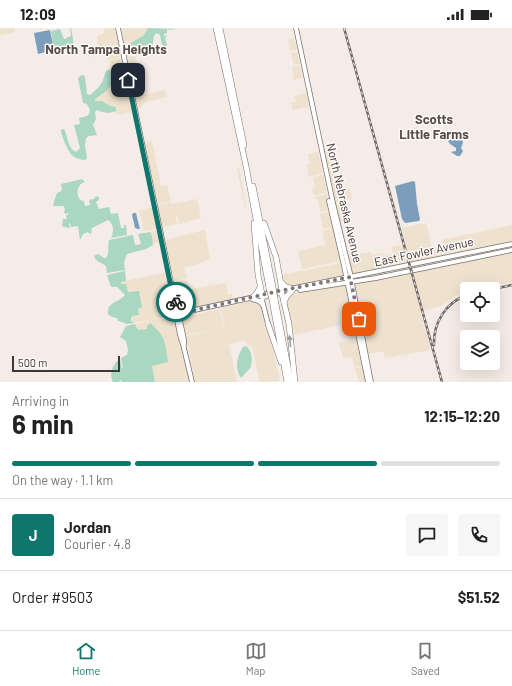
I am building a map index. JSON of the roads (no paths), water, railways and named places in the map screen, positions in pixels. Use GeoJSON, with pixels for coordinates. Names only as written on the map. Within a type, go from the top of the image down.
{"type":"FeatureCollection","features":[{"type":"Feature","properties":{"kind":"highway"},"geometry":{"type":"LineString","coordinates":[[219,29],[271,288],[288,381]]}},
{"type":"Feature","properties":{"kind":"highway"},"geometry":{"type":"LineString","coordinates":[[255,207],[275,255],[289,329],[294,382]]}},
{"type":"Feature","properties":{"kind":"highway"},"geometry":{"type":"LineString","coordinates":[[255,207],[260,286],[264,296]]}},
{"type":"Feature","properties":{"kind":"highway"},"geometry":{"type":"LineString","coordinates":[[281,282],[286,287],[293,290],[284,302]]}},
{"type":"Feature","properties":{"kind":"highway"},"geometry":{"type":"LineString","coordinates":[[253,298],[259,291],[260,286]]}},
{"type":"Feature","properties":{"kind":"highway"},"geometry":{"type":"LineString","coordinates":[[268,324],[288,381]]}},
{"type":"Feature","properties":{"kind":"main road"},"geometry":{"type":"LineString","coordinates":[[118,28],[192,382]]}},
{"type":"Feature","properties":{"kind":"main road","name":"North Nebraska Avenue"},"geometry":{"type":"LineString","coordinates":[[295,28],[348,272],[353,308],[370,382]]}},
{"type":"Feature","properties":{"kind":"main road","name":"East Fowler Avenue"},"geometry":{"type":"LineString","coordinates":[[177,315],[281,292],[349,280],[376,278],[463,260],[465,257],[493,248],[512,244]]}},
{"type":"Feature","properties":{"kind":"main road","name":"East Fowler Avenue"},"geometry":{"type":"LineString","coordinates":[[293,290],[341,279],[349,280],[356,276],[406,266],[450,258],[512,250]]}},
{"type":"Feature","properties":{"kind":"main road"},"geometry":{"type":"LineString","coordinates":[[435,265],[450,258]]}},
{"type":"Feature","properties":{"kind":"main road"},"geometry":{"type":"LineString","coordinates":[[392,274],[404,269],[406,266]]}},
{"type":"Feature","properties":{"kind":"main road"},"geometry":{"type":"LineString","coordinates":[[376,278],[378,275],[387,273],[388,270]]}},
{"type":"Feature","properties":{"kind":"main road"},"geometry":{"type":"LineString","coordinates":[[341,279],[348,272],[356,276]]}},
{"type":"Feature","properties":{"kind":"main road","name":"North Nebraska Avenue"},"geometry":{"type":"LineString","coordinates":[[349,280],[359,319],[366,363]]}},
{"type":"Feature","properties":{"kind":"main road"},"geometry":{"type":"LineString","coordinates":[[264,296],[263,305],[268,324]]}},
{"type":"Feature","properties":{"kind":"main road"},"geometry":{"type":"LineString","coordinates":[[253,298],[263,305]]}},
{"type":"Feature","properties":{"kind":"main road"},"geometry":{"type":"LineString","coordinates":[[353,308],[359,319]]}},
{"type":"Feature","properties":{"kind":"water"},"geometry":{"type":"Polygon","coordinates":[[[50,30],[54,50],[38,54],[34,33],[50,30]]]}},
{"type":"Feature","properties":{"kind":"water"},"geometry":{"type":"Polygon","coordinates":[[[461,136],[463,143],[461,148],[463,151],[460,156],[457,156],[451,152],[456,151],[456,148],[448,141],[450,139],[457,140],[458,137],[461,136]]]}},
{"type":"Feature","properties":{"kind":"water"},"geometry":{"type":"Polygon","coordinates":[[[413,181],[415,182],[420,219],[419,221],[405,223],[402,219],[395,186],[413,181]]]}},
{"type":"Feature","properties":{"kind":"water"},"geometry":{"type":"Polygon","coordinates":[[[133,213],[136,213],[140,229],[135,228],[132,215],[133,213]]]}},
{"type":"Feature","properties":{"kind":"railway"},"geometry":{"type":"LineString","coordinates":[[344,28],[442,382]]}},
{"type":"Feature","properties":{"kind":"railway"},"geometry":{"type":"LineString","coordinates":[[500,288],[512,285]]}},
{"type":"Feature","properties":{"kind":"railway"},"geometry":{"type":"LineString","coordinates":[[434,345],[434,337],[438,321],[447,308],[460,298]]}},
{"type":"Feature","properties":{"kind":"district","name":"North Tampa Heights"},"geometry":{"type":"Point","coordinates":[106,49]}},
{"type":"Feature","properties":{"kind":"district","name":"Scotts Little Farms"},"geometry":{"type":"Point","coordinates":[434,126]}}]}
